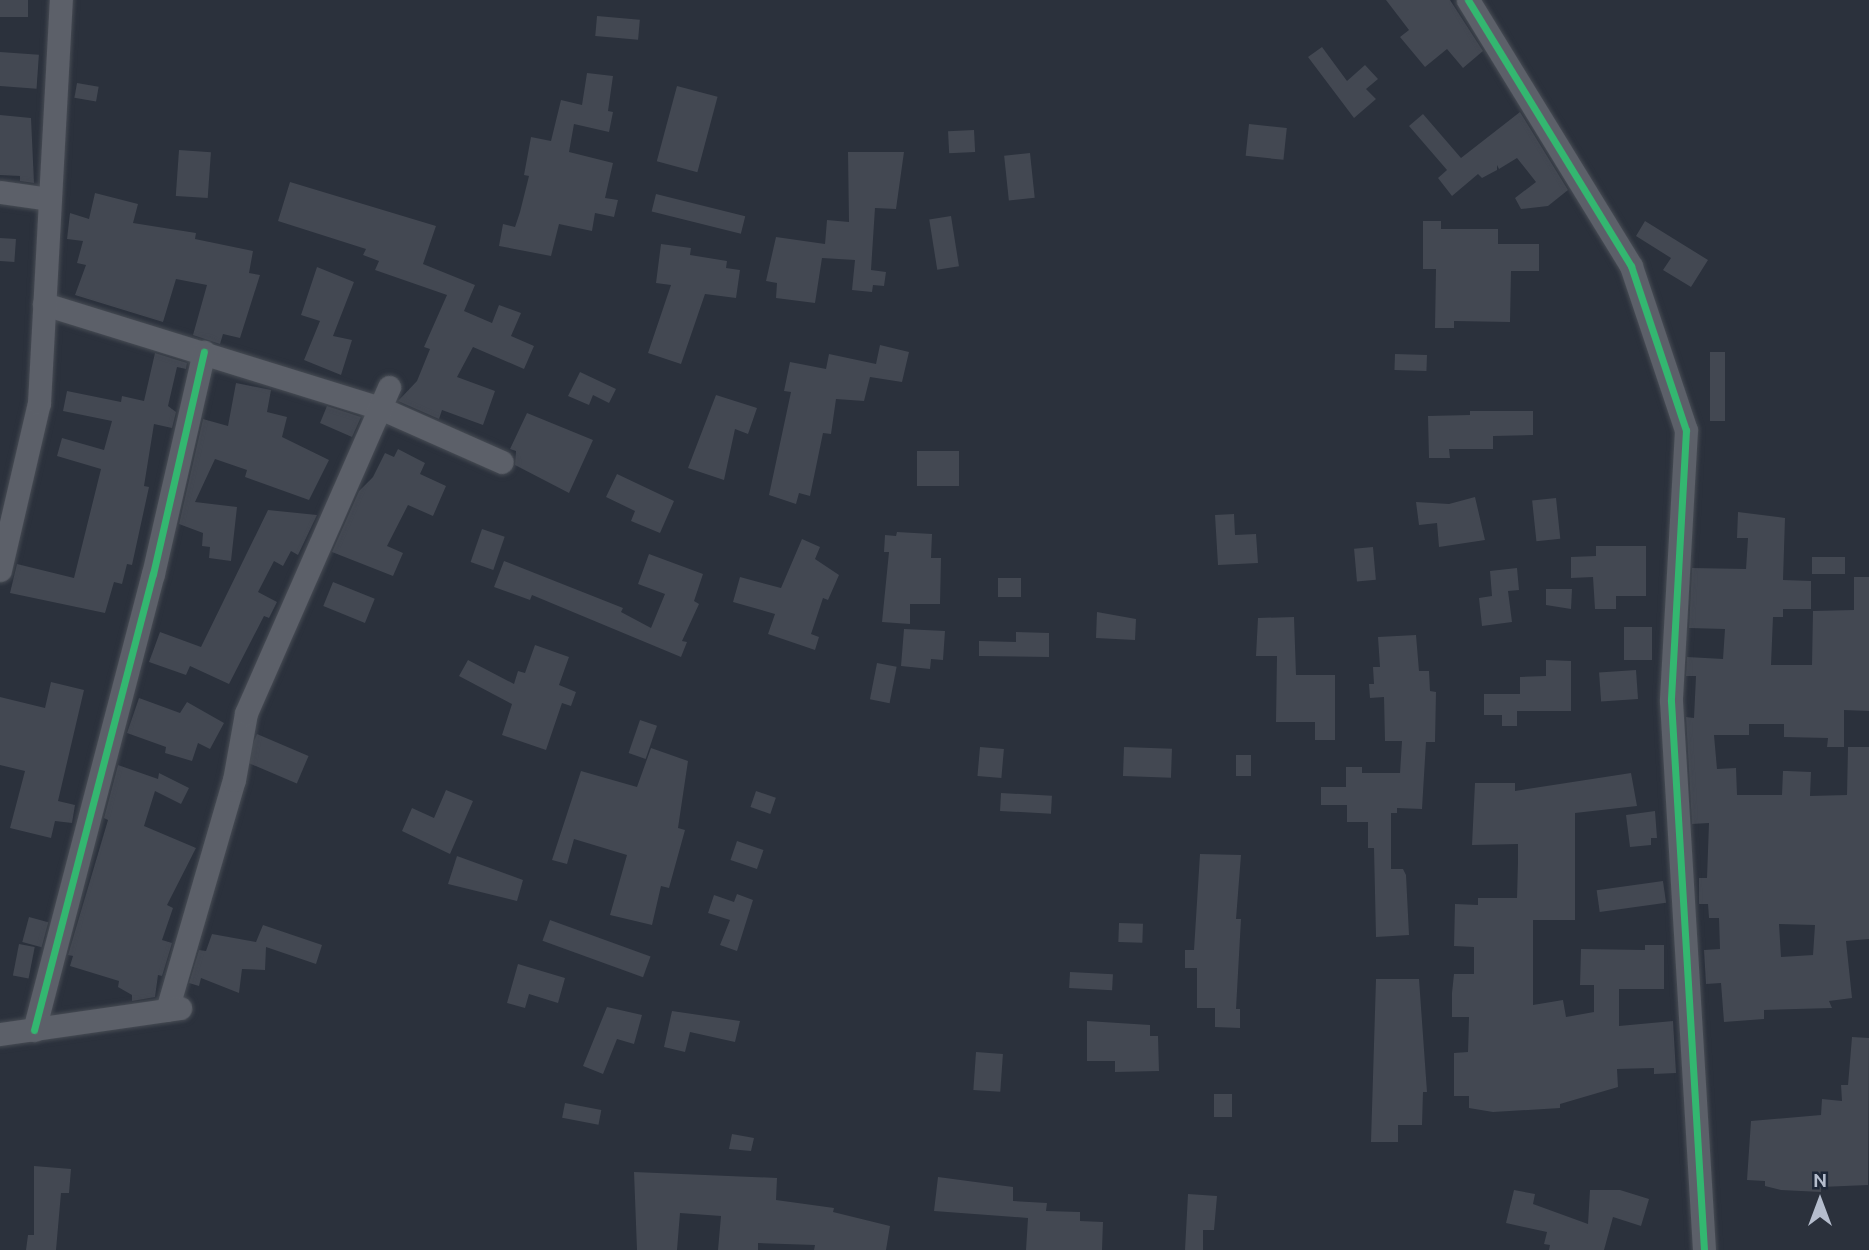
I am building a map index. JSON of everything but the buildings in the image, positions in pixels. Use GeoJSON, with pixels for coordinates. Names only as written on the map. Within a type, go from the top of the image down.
{"type":"FeatureCollection","features":[{"type":"Feature","properties":{"kind":"street"},"geometry":{"type":"LineString","coordinates":[[0,570],[39,403],[61,0]]}},
{"type":"Feature","properties":{"kind":"street"},"geometry":{"type":"LineString","coordinates":[[1468,0],[1631,265],[1686,430],[1671,701],[1700,1144],[1704,1250]]}},
{"type":"Feature","properties":{"kind":"street"},"geometry":{"type":"LineString","coordinates":[[0,192],[50,199]]}},
{"type":"Feature","properties":{"kind":"street"},"geometry":{"type":"LineString","coordinates":[[44,304],[204,352],[385,398],[502,462]]}},
{"type":"Feature","properties":{"kind":"street"},"geometry":{"type":"LineString","coordinates":[[34,1030],[153,574],[204,352]]}},
{"type":"Feature","properties":{"kind":"street"},"geometry":{"type":"LineString","coordinates":[[0,1034],[175,1009],[234,780],[246,713],[385,398]]}},
{"type":"Feature","properties":{"kind":"cycle path"},"geometry":{"type":"LineString","coordinates":[[1468,0],[1631,266],[1686,430],[1671,701],[1704,1250]]}},
{"type":"Feature","properties":{"kind":"cycle path"},"geometry":{"type":"LineString","coordinates":[[34,1030],[153,574],[204,352]]}}]}
